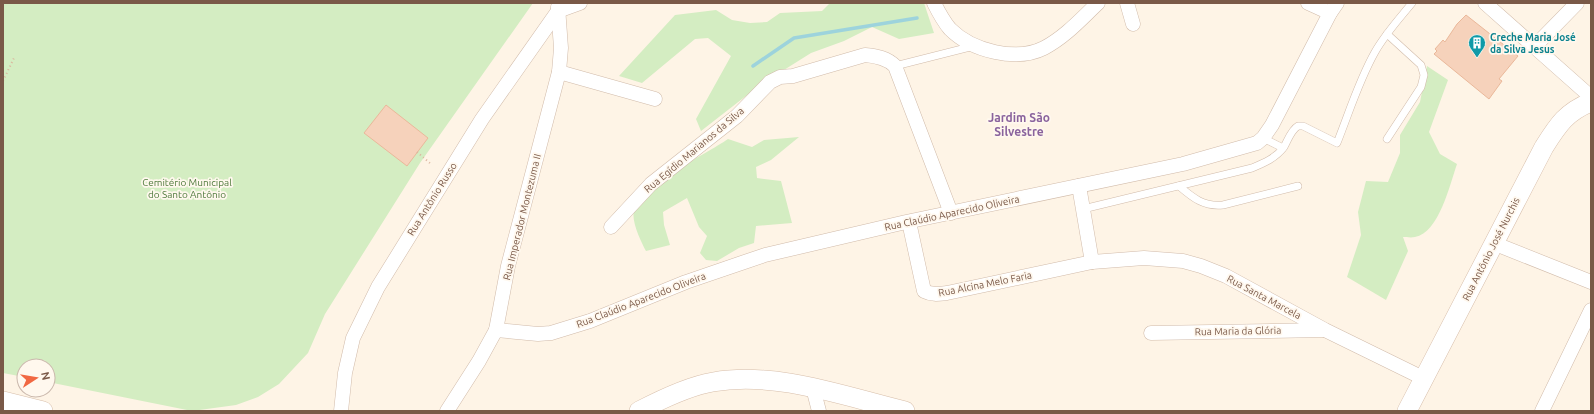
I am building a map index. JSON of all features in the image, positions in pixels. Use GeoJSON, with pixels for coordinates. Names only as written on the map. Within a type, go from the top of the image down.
{"type":"FeatureCollection","features":[{"type":"Feature","properties":{"kind":"street"},"geometry":{"type":"LineString","coordinates":[[558,7],[580,3]]}},
{"type":"Feature","properties":{"kind":"street"},"geometry":{"type":"LineString","coordinates":[[934,3],[950,29],[966,41],[976,46],[999,52],[1021,54],[1034,52],[1046,47],[1073,28],[1098,3]]}},
{"type":"Feature","properties":{"kind":"street"},"geometry":{"type":"LineString","coordinates":[[1127,3],[1134,24]]}},
{"type":"Feature","properties":{"kind":"street"},"geometry":{"type":"LineString","coordinates":[[1263,138],[1285,101],[1333,8],[1308,3]]}},
{"type":"Feature","properties":{"kind":"street"},"geometry":{"type":"LineString","coordinates":[[1485,3],[1591,96]]}},
{"type":"Feature","properties":{"kind":"street"},"geometry":{"type":"LineString","coordinates":[[1535,46],[1577,3]]}},
{"type":"Feature","properties":{"kind":"street","name":"Rua Imperador Montezuma II"},"geometry":{"type":"LineString","coordinates":[[447,411],[480,361],[496,330],[508,266],[558,72],[561,48],[558,7]]}},
{"type":"Feature","properties":{"kind":"street","name":"Rua Antônio Russo"},"geometry":{"type":"LineString","coordinates":[[341,411],[345,373],[351,344],[375,293],[482,119],[558,7]]}},
{"type":"Feature","properties":{"kind":"street","name":"Rua Egídio Marianos da Silva"},"geometry":{"type":"LineString","coordinates":[[611,227],[651,184],[736,116],[770,82],[780,76],[793,76],[865,55],[889,60],[895,66]]}},
{"type":"Feature","properties":{"kind":"street"},"geometry":{"type":"LineString","coordinates":[[895,66],[952,213]]}},
{"type":"Feature","properties":{"kind":"street"},"geometry":{"type":"LineString","coordinates":[[558,72],[655,99]]}},
{"type":"Feature","properties":{"kind":"street","name":"Rua Antônio José Nurchis"},"geometry":{"type":"LineString","coordinates":[[1407,411],[1425,379],[1544,147],[1559,124],[1570,113],[1591,102]]}},
{"type":"Feature","properties":{"kind":"street","name":"Rua Claúdio Aparecido Oliveira"},"geometry":{"type":"LineString","coordinates":[[496,330],[538,334],[563,330],[590,321],[686,282],[738,263],[780,251],[1183,164],[1248,146],[1263,138]]}},
{"type":"Feature","properties":{"kind":"street"},"geometry":{"type":"LineString","coordinates":[[1078,186],[1092,262]]}},
{"type":"Feature","properties":{"kind":"street","name":"Rua Alcina Melo Faria"},"geometry":{"type":"LineString","coordinates":[[909,222],[924,291],[929,293],[947,293],[1092,262]]}},
{"type":"Feature","properties":{"kind":"street"},"geometry":{"type":"LineString","coordinates":[[1494,242],[1591,282]]}},
{"type":"Feature","properties":{"kind":"street","name":"Rua Santa Marcela"},"geometry":{"type":"LineString","coordinates":[[1092,262],[1123,258],[1157,258],[1183,261],[1201,266],[1226,276],[1325,330],[1425,379]]}},
{"type":"Feature","properties":{"kind":"street"},"geometry":{"type":"LineString","coordinates":[[1542,411],[1591,310]]}},
{"type":"Feature","properties":{"kind":"street","name":"Rua Maria da Glória"},"geometry":{"type":"LineString","coordinates":[[1151,332],[1325,330]]}},
{"type":"Feature","properties":{"kind":"street"},"geometry":{"type":"LineString","coordinates":[[639,411],[661,400],[713,382],[742,379],[762,380],[813,388],[904,411]]}},
{"type":"Feature","properties":{"kind":"street"},"geometry":{"type":"LineString","coordinates":[[813,388],[819,411]]}},
{"type":"Feature","properties":{"kind":"street"},"geometry":{"type":"LineString","coordinates":[[3,402],[42,411]]}},
{"type":"Feature","properties":{"kind":"lane"},"geometry":{"type":"LineString","coordinates":[[1083,209],[1252,168],[1274,157],[1283,148],[1295,128],[1298,126],[1303,126],[1337,143],[1364,74],[1374,53],[1412,3]]}},
{"type":"Feature","properties":{"kind":"lane"},"geometry":{"type":"LineString","coordinates":[[1387,34],[1421,65],[1424,75],[1420,87],[1387,139]]}},
{"type":"Feature","properties":{"kind":"lane"},"geometry":{"type":"LineString","coordinates":[[895,66],[976,46]]}},
{"type":"Feature","properties":{"kind":"lane"},"geometry":{"type":"LineString","coordinates":[[1263,138],[1283,148]]}},
{"type":"Feature","properties":{"kind":"lane"},"geometry":{"type":"LineString","coordinates":[[1179,186],[1202,203],[1216,206],[1223,206],[1298,186]]}},
{"type":"Feature","properties":{"kind":"path"},"geometry":{"type":"LineString","coordinates":[[3,81],[14,58]]}},
{"type":"Feature","properties":{"kind":"path"},"geometry":{"type":"LineString","coordinates":[[418,152],[431,164]]}},
{"type":"Feature","properties":{"kind":"green space","name":"Cemitério Municipal do Santo Antônio"},"geometry":{"type":"Polygon","coordinates":[[[3,3],[533,3],[420,163],[325,314],[308,353],[279,384],[258,397],[236,405],[192,411],[56,384],[56,358],[16,358],[16,375],[3,373],[3,3]]]}},
{"type":"Feature","properties":{"kind":"green space"},"geometry":{"type":"Polygon","coordinates":[[[830,3],[924,3],[934,33],[899,39],[872,27],[844,41],[811,53],[760,85],[701,131],[696,119],[731,56],[708,38],[695,39],[642,83],[619,76],[675,15],[716,10],[732,20],[750,23],[767,22],[780,13],[822,11],[830,3]]]}},
{"type":"Feature","properties":{"kind":"green space"},"geometry":{"type":"Polygon","coordinates":[[[1427,66],[1448,80],[1429,132],[1440,154],[1457,164],[1447,195],[1431,227],[1423,234],[1415,237],[1403,237],[1408,251],[1386,300],[1347,277],[1361,235],[1358,212],[1366,181],[1388,182],[1400,153],[1400,135],[1420,102],[1427,66]]]}},
{"type":"Feature","properties":{"kind":"green space"},"geometry":{"type":"Polygon","coordinates":[[[799,137],[771,160],[756,167],[757,178],[781,181],[792,223],[756,226],[754,243],[739,248],[717,261],[706,260],[700,253],[707,236],[699,227],[687,198],[663,212],[664,225],[670,245],[646,251],[635,226],[633,215],[639,201],[661,181],[728,139],[752,147],[764,140],[799,137]]]}},
{"type":"Feature","properties":{"kind":"building","name":"Creche Maria José da Silva Jesus"},"geometry":{"type":"Polygon","coordinates":[[[1466,15],[1518,56],[1499,79],[1502,81],[1489,99],[1434,54],[1437,51],[1435,49],[1443,40],[1445,42],[1457,24],[1466,15]]]}},
{"type":"Feature","properties":{"kind":"building"},"geometry":{"type":"Polygon","coordinates":[[[386,105],[428,138],[407,166],[364,133],[386,105]]]}},
{"type":"Feature","properties":{"kind":"waterway"},"geometry":{"type":"LineString","coordinates":[[753,66],[794,38],[917,18]]}},
{"type":"Feature","properties":{"kind":"place","name":"Creche Maria José da Silva Jesus"},"geometry":{"type":"Point","coordinates":[1477,58]}},
{"type":"Feature","properties":{"kind":"district","name":"Jardim São Silvestre"},"geometry":{"type":"Point","coordinates":[1019,124]}}]}
